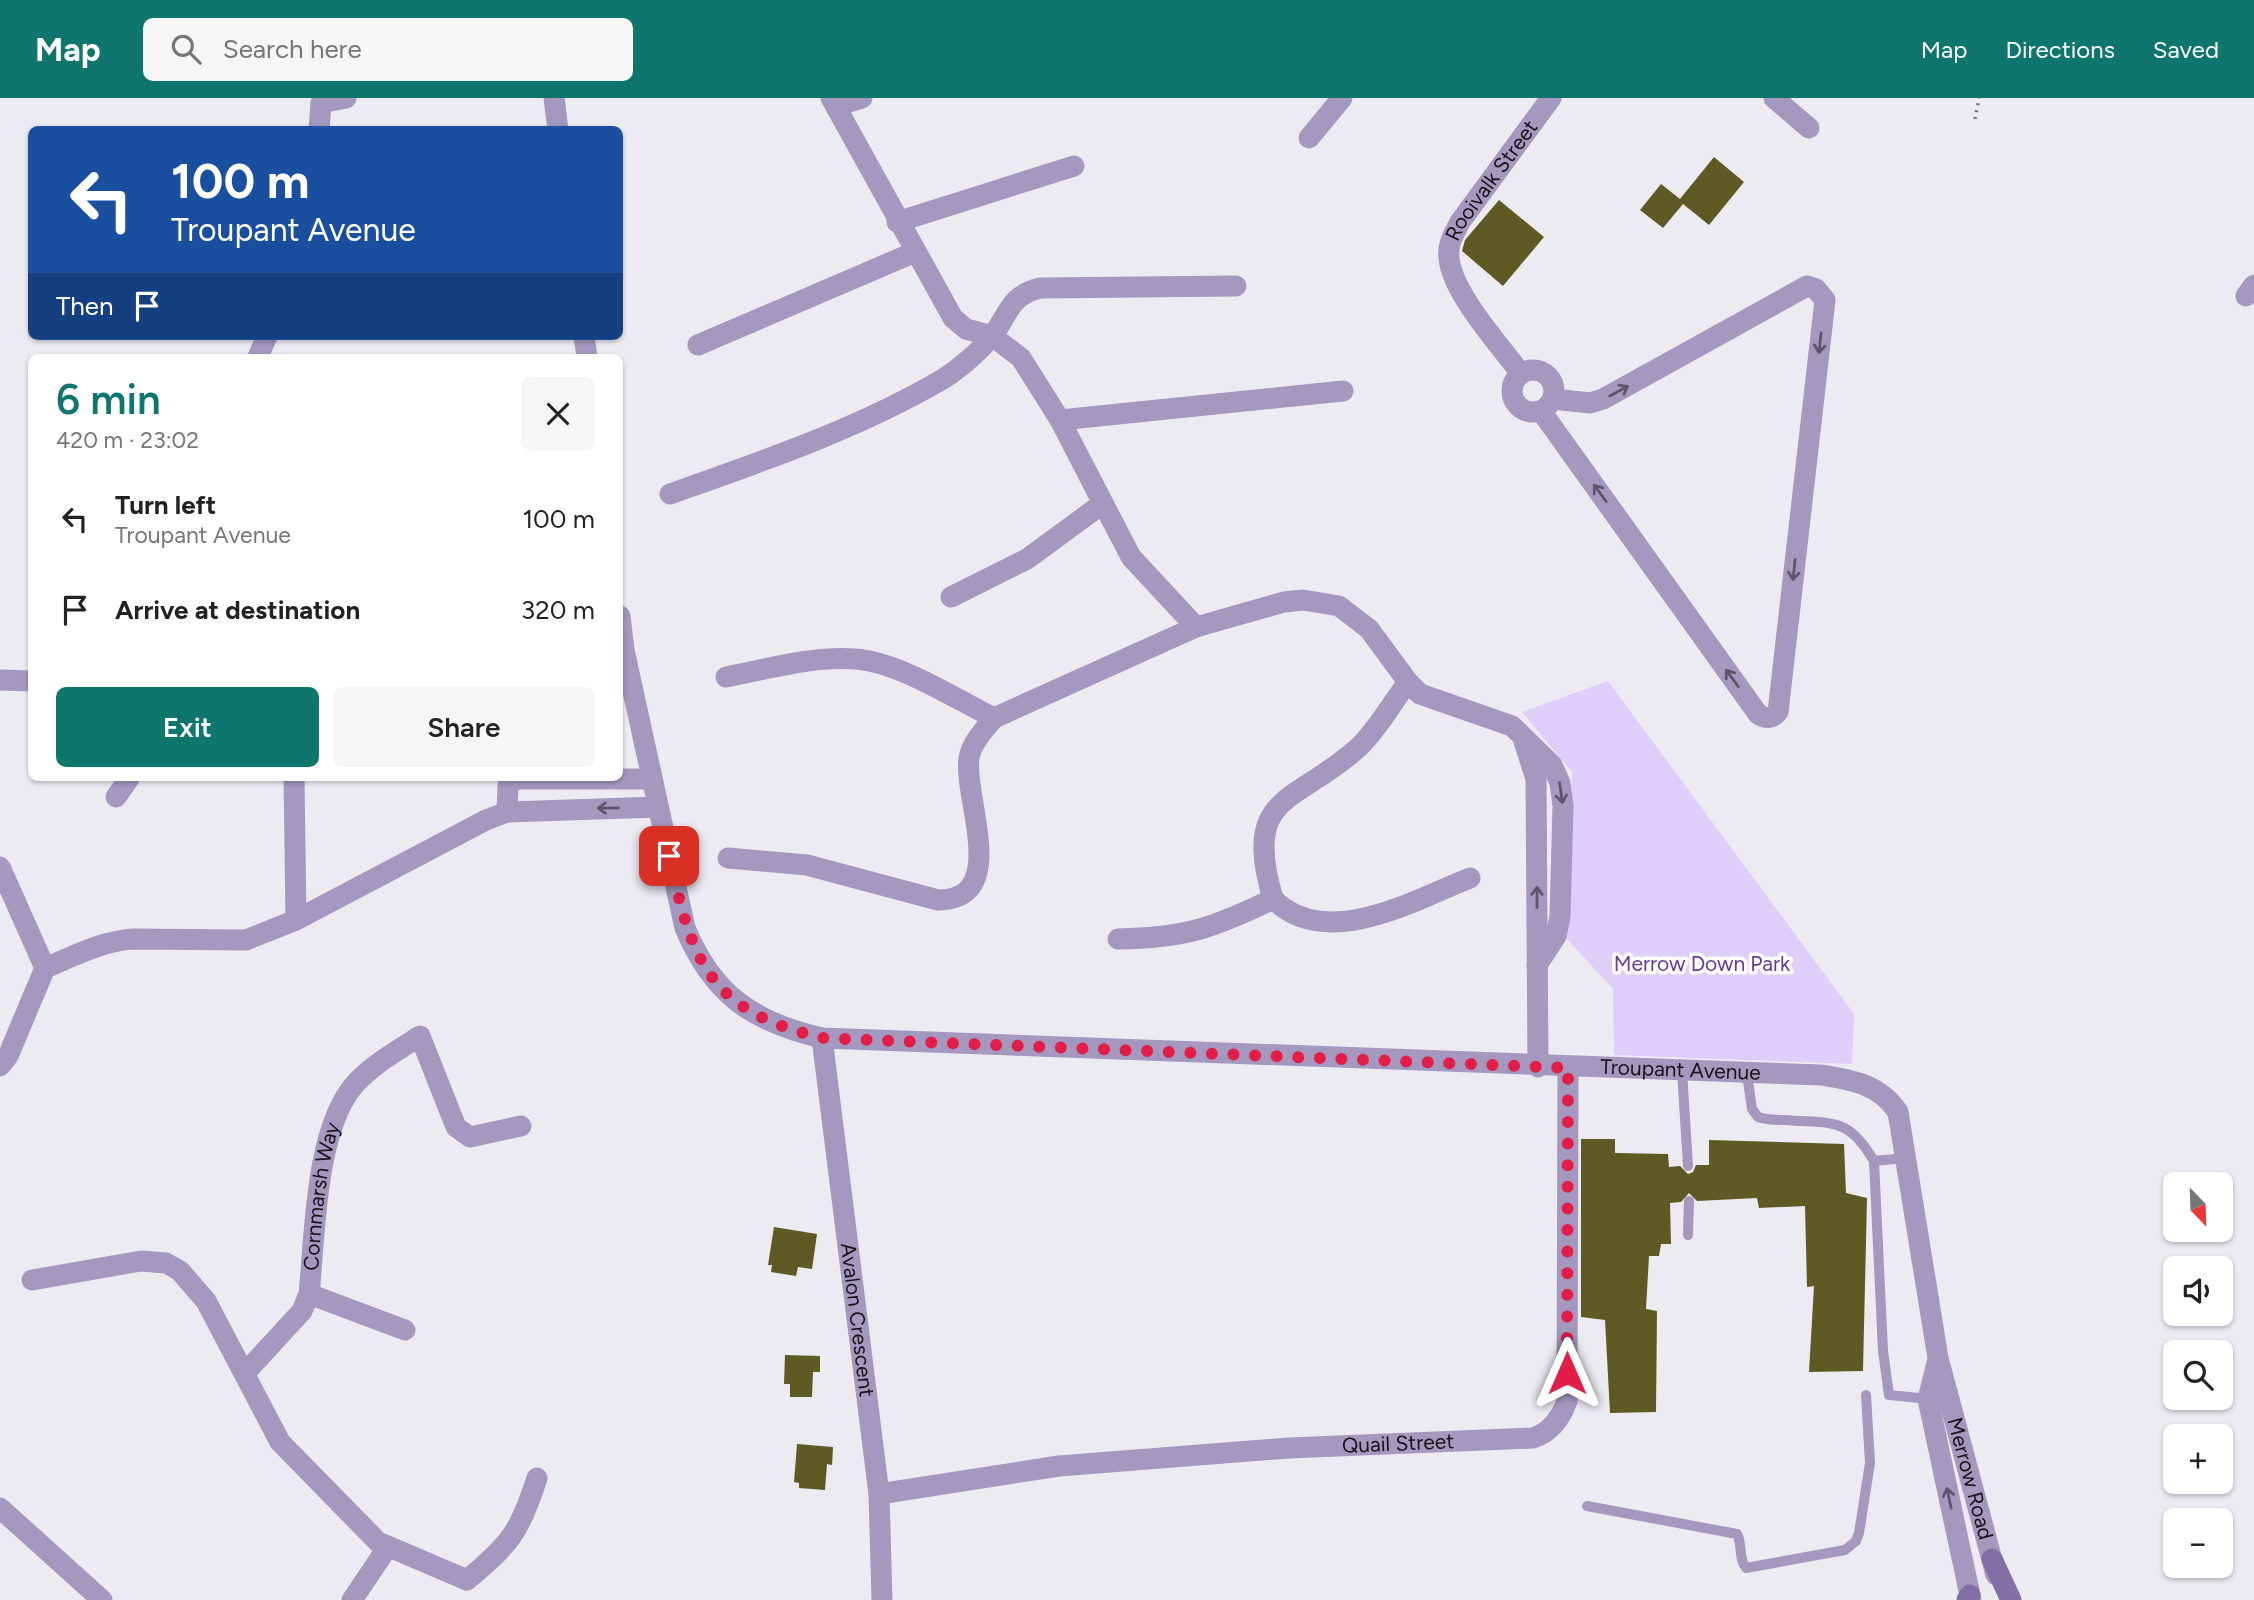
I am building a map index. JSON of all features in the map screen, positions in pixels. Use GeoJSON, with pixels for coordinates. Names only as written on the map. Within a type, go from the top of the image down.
{"type":"FeatureCollection","features":[{"type":"Feature","properties":{"kind":"main road"},"geometry":{"type":"LineString","coordinates":[[1992,1559],[2011,1600]]}},
{"type":"Feature","properties":{"kind":"street"},"geometry":{"type":"LineString","coordinates":[[319,126],[321,103],[346,98]]}},
{"type":"Feature","properties":{"kind":"street"},"geometry":{"type":"LineString","coordinates":[[554,98],[558,126]]}},
{"type":"Feature","properties":{"kind":"street"},"geometry":{"type":"LineString","coordinates":[[862,98],[834,102],[897,222],[956,322],[966,329],[992,336],[1021,358],[1060,420],[1136,564],[1196,627]]}},
{"type":"Feature","properties":{"kind":"street"},"geometry":{"type":"LineString","coordinates":[[1309,138],[1342,98]]}},
{"type":"Feature","properties":{"kind":"street"},"geometry":{"type":"LineString","coordinates":[[1774,98],[1809,128]]}},
{"type":"Feature","properties":{"kind":"street","name":"Rooivalk Street"},"geometry":{"type":"LineString","coordinates":[[1521,374],[1455,282],[1449,250],[1460,222],[1541,101]]}},
{"type":"Feature","properties":{"kind":"street"},"geometry":{"type":"LineString","coordinates":[[897,222],[1074,166]]}},
{"type":"Feature","properties":{"kind":"street"},"geometry":{"type":"LineString","coordinates":[[698,345],[915,252]]}},
{"type":"Feature","properties":{"kind":"street"},"geometry":{"type":"LineString","coordinates":[[670,494],[836,433],[938,383],[992,336],[1012,303],[1024,292],[1040,288],[1236,286]]}},
{"type":"Feature","properties":{"kind":"street"},"geometry":{"type":"LineString","coordinates":[[1547,405],[1555,388],[1546,374],[1536,370],[1521,374],[1512,389],[1514,402],[1529,412],[1547,405],[1590,403],[1603,399],[1807,286],[1821,294],[1825,300],[1779,712],[1775,716],[1769,718],[1758,714],[1547,405]]}},
{"type":"Feature","properties":{"kind":"street"},"geometry":{"type":"LineString","coordinates":[[1060,420],[1343,391]]}},
{"type":"Feature","properties":{"kind":"street"},"geometry":{"type":"LineString","coordinates":[[951,597],[1027,559],[1102,504]]}},
{"type":"Feature","properties":{"kind":"street"},"geometry":{"type":"LineString","coordinates":[[728,858],[807,865],[938,900],[956,898],[970,887],[979,872],[979,844],[968,767],[975,742],[994,718],[1196,627],[1284,602],[1328,602],[1350,613],[1369,629],[1420,694],[1512,726],[1552,765],[1560,783],[1563,806],[1560,916],[1556,936],[1537,965],[1538,1067]]}},
{"type":"Feature","properties":{"kind":"street","name":"Troupant Avenue"},"geometry":{"type":"LineString","coordinates":[[623,654],[685,928],[705,966],[724,992],[742,1007],[786,1030],[822,1038],[1538,1067],[1821,1075],[1871,1086],[1890,1101],[1898,1112]]}},
{"type":"Feature","properties":{"kind":"street"},"geometry":{"type":"LineString","coordinates":[[726,677],[822,659],[856,659],[889,666],[994,718]]}},
{"type":"Feature","properties":{"kind":"street"},"geometry":{"type":"LineString","coordinates":[[0,680],[28,681]]}},
{"type":"Feature","properties":{"kind":"street"},"geometry":{"type":"LineString","coordinates":[[1408,682],[1358,747],[1286,798],[1273,811],[1264,833],[1262,849],[1273,899],[1298,916],[1339,922],[1375,915],[1470,878]]}},
{"type":"Feature","properties":{"kind":"street"},"geometry":{"type":"LineString","coordinates":[[623,779],[652,779]]}},
{"type":"Feature","properties":{"kind":"street"},"geometry":{"type":"LineString","coordinates":[[116,797],[127,781]]}},
{"type":"Feature","properties":{"kind":"street"},"geometry":{"type":"LineString","coordinates":[[294,781],[296,920]]}},
{"type":"Feature","properties":{"kind":"street"},"geometry":{"type":"LineString","coordinates":[[507,812],[508,786],[514,781]]}},
{"type":"Feature","properties":{"kind":"street"},"geometry":{"type":"LineString","coordinates":[[0,1066],[8,1056],[45,968],[115,940],[246,940],[296,920],[486,820],[507,812],[658,807]]}},
{"type":"Feature","properties":{"kind":"street"},"geometry":{"type":"LineString","coordinates":[[0,867],[45,968]]}},
{"type":"Feature","properties":{"kind":"street"},"geometry":{"type":"LineString","coordinates":[[1118,939],[1158,938],[1195,933],[1273,899]]}},
{"type":"Feature","properties":{"kind":"street","name":"Cornmarsh Way"},"geometry":{"type":"LineString","coordinates":[[245,1373],[302,1311],[309,1294],[322,1159],[337,1118],[353,1086],[376,1064],[420,1036],[456,1127],[470,1137],[521,1126]]}},
{"type":"Feature","properties":{"kind":"street","name":"Avalon Crescent"},"geometry":{"type":"LineString","coordinates":[[822,1038],[879,1494],[882,1600]]}},
{"type":"Feature","properties":{"kind":"street","name":"Quail Street"},"geometry":{"type":"LineString","coordinates":[[879,1494],[1059,1466],[1289,1448],[1520,1439],[1542,1435],[1560,1418],[1567,1401],[1568,1068]]}},
{"type":"Feature","properties":{"kind":"street","name":"Merrow Road"},"geometry":{"type":"LineString","coordinates":[[1898,1112],[1938,1358],[1937,1398],[1969,1598]]}},
{"type":"Feature","properties":{"kind":"street"},"geometry":{"type":"LineString","coordinates":[[32,1280],[142,1261],[166,1264],[180,1272],[206,1301],[280,1443],[387,1548],[468,1590],[514,1537],[524,1518],[537,1478]]}},
{"type":"Feature","properties":{"kind":"street"},"geometry":{"type":"LineString","coordinates":[[309,1294],[405,1330]]}},
{"type":"Feature","properties":{"kind":"street","name":"Merrow Road"},"geometry":{"type":"LineString","coordinates":[[1937,1398],[1992,1559],[2001,1600]]}},
{"type":"Feature","properties":{"kind":"street"},"geometry":{"type":"LineString","coordinates":[[0,1508],[102,1600]]}},
{"type":"Feature","properties":{"kind":"street"},"geometry":{"type":"LineString","coordinates":[[352,1600],[387,1548]]}},
{"type":"Feature","properties":{"kind":"lane"},"geometry":{"type":"LineString","coordinates":[[1682,1071],[1688,1166]]}},
{"type":"Feature","properties":{"kind":"lane"},"geometry":{"type":"LineString","coordinates":[[1747,1074],[1752,1109],[1758,1117],[1837,1124],[1851,1130],[1861,1139],[1874,1161],[1883,1351],[1889,1395],[1937,1398]]}},
{"type":"Feature","properties":{"kind":"lane"},"geometry":{"type":"LineString","coordinates":[[1874,1161],[1905,1158]]}},
{"type":"Feature","properties":{"kind":"lane"},"geometry":{"type":"LineString","coordinates":[[1688,1235],[1689,1201]]}},
{"type":"Feature","properties":{"kind":"lane"},"geometry":{"type":"LineString","coordinates":[[1587,1506],[1737,1534],[1741,1541],[1742,1563],[1746,1568],[1845,1550],[1856,1541],[1859,1534],[1870,1464],[1866,1395]]}},
{"type":"Feature","properties":{"kind":"path"},"geometry":{"type":"LineString","coordinates":[[1975,119],[1979,98]]}},
{"type":"Feature","properties":{"kind":"green space","name":"Merrow Down Park"},"geometry":{"type":"Polygon","coordinates":[[[1608,681],[1854,1014],[1852,1064],[1614,1055],[1613,989],[1566,938],[1572,772],[1522,712],[1608,681]]]}},
{"type":"Feature","properties":{"kind":"building"},"geometry":{"type":"Polygon","coordinates":[[[1714,157],[1744,182],[1709,225],[1683,204],[1663,228],[1640,210],[1661,184],[1680,199],[1714,157]]]}},
{"type":"Feature","properties":{"kind":"building"},"geometry":{"type":"Polygon","coordinates":[[[1499,200],[1544,237],[1503,286],[1462,251],[1465,240],[1499,200]]]}},
{"type":"Feature","properties":{"kind":"building"},"geometry":{"type":"Polygon","coordinates":[[[1581,1139],[1615,1139],[1615,1153],[1668,1154],[1669,1167],[1680,1166],[1688,1174],[1693,1172],[1696,1165],[1709,1165],[1709,1140],[1844,1144],[1846,1193],[1867,1198],[1863,1371],[1809,1372],[1814,1286],[1807,1287],[1805,1206],[1759,1208],[1757,1198],[1697,1201],[1689,1193],[1681,1202],[1670,1203],[1671,1244],[1661,1244],[1659,1256],[1649,1256],[1646,1309],[1657,1311],[1656,1412],[1610,1413],[1605,1320],[1581,1317],[1581,1139]]]}},
{"type":"Feature","properties":{"kind":"building"},"geometry":{"type":"Polygon","coordinates":[[[774,1227],[817,1234],[812,1269],[798,1267],[796,1276],[771,1272],[772,1265],[768,1265],[774,1227]]]}},
{"type":"Feature","properties":{"kind":"building"},"geometry":{"type":"Polygon","coordinates":[[[785,1355],[820,1356],[820,1372],[813,1372],[812,1397],[790,1397],[790,1384],[784,1384],[785,1355]]]}},
{"type":"Feature","properties":{"kind":"building"},"geometry":{"type":"Polygon","coordinates":[[[797,1444],[833,1447],[832,1465],[827,1464],[825,1490],[799,1488],[799,1483],[794,1482],[797,1444]]]}},
{"type":"Feature","properties":{"kind":"route"},"geometry":{"type":"LineString","coordinates":[[669,856],[685,928],[705,966],[724,992],[742,1007],[786,1030],[822,1038],[1568,1068],[1567,1373]]}}]}
